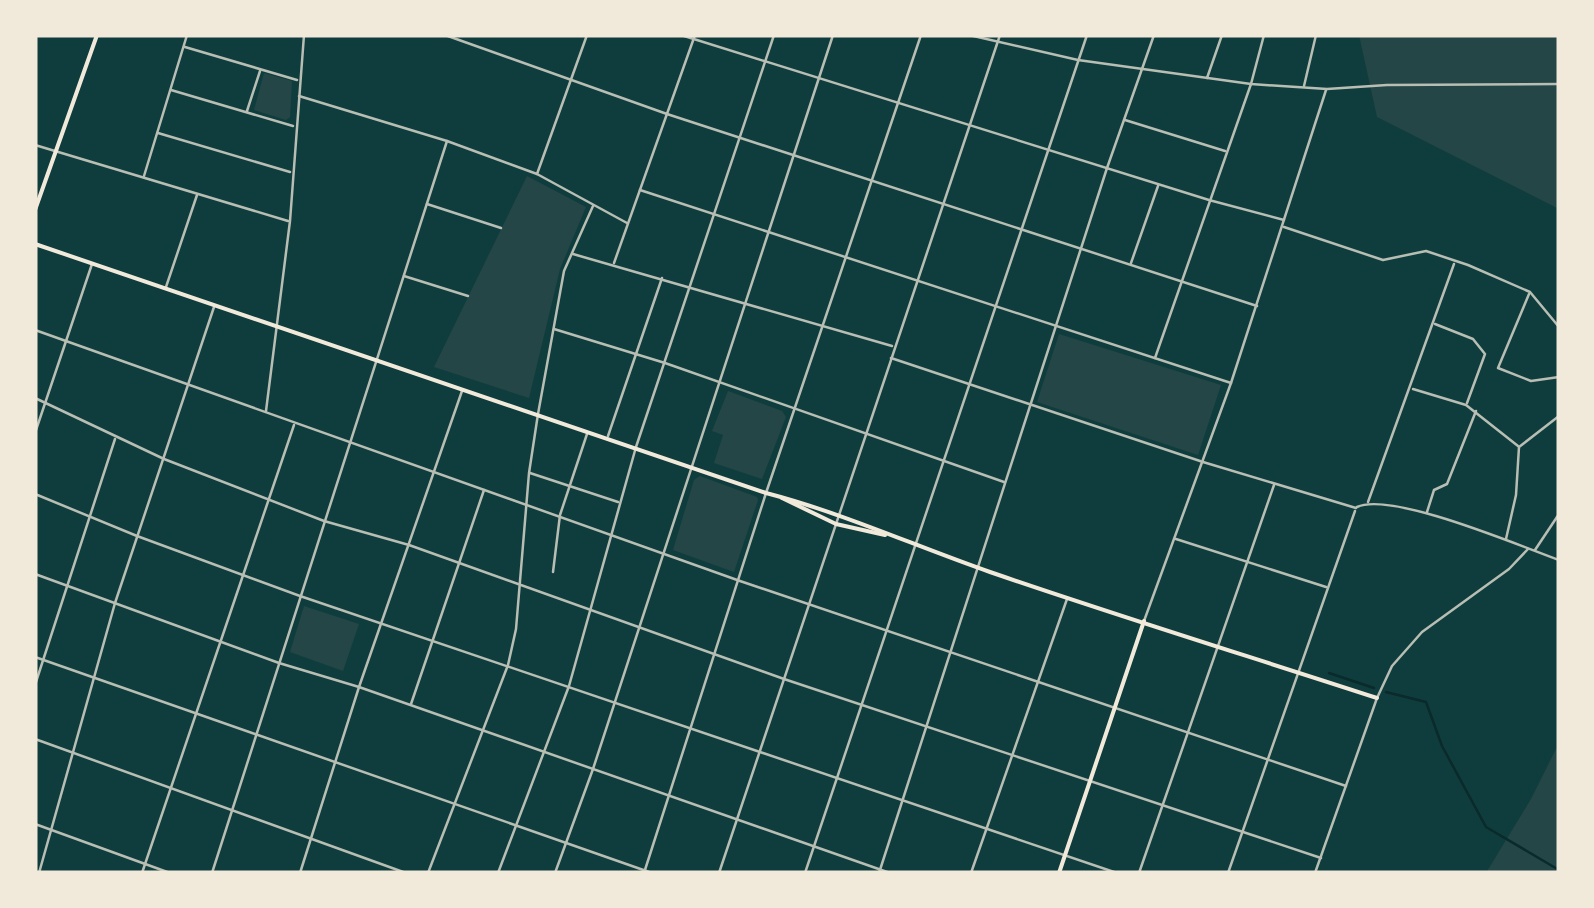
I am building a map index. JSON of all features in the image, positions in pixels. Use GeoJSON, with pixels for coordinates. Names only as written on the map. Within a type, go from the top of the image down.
{"type":"FeatureCollection","features":[{"type":"Feature","properties":{"kind":"main road"},"geometry":{"type":"LineString","coordinates":[[35,210],[98,35]]}},
{"type":"Feature","properties":{"kind":"main road"},"geometry":{"type":"LineString","coordinates":[[35,244],[462,391],[840,514],[915,546],[1067,598],[1377,698]]}},
{"type":"Feature","properties":{"kind":"main road"},"geometry":{"type":"LineString","coordinates":[[778,496],[836,524],[887,535]]}},
{"type":"Feature","properties":{"kind":"main road"},"geometry":{"type":"LineString","coordinates":[[1059,873],[1144,622]]}},
{"type":"Feature","properties":{"kind":"street"},"geometry":{"type":"LineString","coordinates":[[143,178],[186,35]]}},
{"type":"Feature","properties":{"kind":"street"},"geometry":{"type":"LineString","coordinates":[[266,415],[290,221],[304,35]]}},
{"type":"Feature","properties":{"kind":"street"},"geometry":{"type":"LineString","coordinates":[[446,35],[667,114],[1257,306]]}},
{"type":"Feature","properties":{"kind":"street"},"geometry":{"type":"LineString","coordinates":[[536,174],[587,35]]}},
{"type":"Feature","properties":{"kind":"street"},"geometry":{"type":"LineString","coordinates":[[681,35],[1284,220]]}},
{"type":"Feature","properties":{"kind":"street"},"geometry":{"type":"LineString","coordinates":[[498,873],[569,686],[636,447],[774,35]]}},
{"type":"Feature","properties":{"kind":"street"},"geometry":{"type":"LineString","coordinates":[[555,873],[616,702],[833,35]]}},
{"type":"Feature","properties":{"kind":"street"},"geometry":{"type":"LineString","coordinates":[[644,872],[717,655],[766,492],[921,35]]}},
{"type":"Feature","properties":{"kind":"street"},"geometry":{"type":"LineString","coordinates":[[969,35],[1078,60],[1251,84],[1327,88],[1559,84]]}},
{"type":"Feature","properties":{"kind":"street"},"geometry":{"type":"LineString","coordinates":[[719,873],[1000,35]]}},
{"type":"Feature","properties":{"kind":"street"},"geometry":{"type":"LineString","coordinates":[[805,873],[1087,35]]}},
{"type":"Feature","properties":{"kind":"street"},"geometry":{"type":"LineString","coordinates":[[880,871],[1123,119],[1154,35]]}},
{"type":"Feature","properties":{"kind":"street"},"geometry":{"type":"LineString","coordinates":[[1207,79],[1222,35]]}},
{"type":"Feature","properties":{"kind":"street"},"geometry":{"type":"LineString","coordinates":[[1154,360],[1251,84],[1264,35]]}},
{"type":"Feature","properties":{"kind":"street"},"geometry":{"type":"LineString","coordinates":[[1304,87],[1316,35]]}},
{"type":"Feature","properties":{"kind":"street"},"geometry":{"type":"LineString","coordinates":[[614,264],[694,38]]}},
{"type":"Feature","properties":{"kind":"street"},"geometry":{"type":"LineString","coordinates":[[183,46],[299,81]]}},
{"type":"Feature","properties":{"kind":"street"},"geometry":{"type":"LineString","coordinates":[[247,112],[260,70]]}},
{"type":"Feature","properties":{"kind":"street"},"geometry":{"type":"LineString","coordinates":[[1144,622],[1231,383],[1327,88]]}},
{"type":"Feature","properties":{"kind":"street"},"geometry":{"type":"LineString","coordinates":[[170,90],[295,127]]}},
{"type":"Feature","properties":{"kind":"street"},"geometry":{"type":"LineString","coordinates":[[298,96],[447,140],[536,174],[628,223]]}},
{"type":"Feature","properties":{"kind":"street"},"geometry":{"type":"LineString","coordinates":[[1123,119],[1225,152]]}},
{"type":"Feature","properties":{"kind":"street"},"geometry":{"type":"LineString","coordinates":[[157,132],[292,173]]}},
{"type":"Feature","properties":{"kind":"street"},"geometry":{"type":"LineString","coordinates":[[212,873],[447,140]]}},
{"type":"Feature","properties":{"kind":"street"},"geometry":{"type":"LineString","coordinates":[[35,145],[290,221]]}},
{"type":"Feature","properties":{"kind":"street"},"geometry":{"type":"LineString","coordinates":[[1130,265],[1158,184]]}},
{"type":"Feature","properties":{"kind":"street"},"geometry":{"type":"LineString","coordinates":[[640,190],[1231,383]]}},
{"type":"Feature","properties":{"kind":"street"},"geometry":{"type":"LineString","coordinates":[[165,289],[198,194]]}},
{"type":"Feature","properties":{"kind":"street"},"geometry":{"type":"LineString","coordinates":[[426,204],[501,228]]}},
{"type":"Feature","properties":{"kind":"street"},"geometry":{"type":"LineString","coordinates":[[428,873],[508,666],[516,629],[529,473],[564,271],[593,206]]}},
{"type":"Feature","properties":{"kind":"street"},"geometry":{"type":"LineString","coordinates":[[1282,227],[1383,260],[1426,251],[1455,261],[1530,292],[1559,327]]}},
{"type":"Feature","properties":{"kind":"street"},"geometry":{"type":"LineString","coordinates":[[572,254],[895,347]]}},
{"type":"Feature","properties":{"kind":"street"},"geometry":{"type":"LineString","coordinates":[[1368,502],[1455,261]]}},
{"type":"Feature","properties":{"kind":"street"},"geometry":{"type":"LineString","coordinates":[[35,433],[92,264]]}},
{"type":"Feature","properties":{"kind":"street"},"geometry":{"type":"LineString","coordinates":[[403,275],[468,296]]}},
{"type":"Feature","properties":{"kind":"street"},"geometry":{"type":"LineString","coordinates":[[607,438],[662,278]]}},
{"type":"Feature","properties":{"kind":"street"},"geometry":{"type":"LineString","coordinates":[[1530,292],[1498,368],[1531,381],[1559,377]]}},
{"type":"Feature","properties":{"kind":"street"},"geometry":{"type":"LineString","coordinates":[[39,873],[115,603],[214,306]]}},
{"type":"Feature","properties":{"kind":"street"},"geometry":{"type":"LineString","coordinates":[[1434,324],[1473,338],[1485,354],[1466,406]]}},
{"type":"Feature","properties":{"kind":"street"},"geometry":{"type":"LineString","coordinates":[[554,329],[665,362],[1005,483]]}},
{"type":"Feature","properties":{"kind":"street"},"geometry":{"type":"LineString","coordinates":[[35,330],[294,425],[665,552],[740,582],[1346,786]]}},
{"type":"Feature","properties":{"kind":"street"},"geometry":{"type":"LineString","coordinates":[[891,358],[1203,462],[1356,508],[1368,502],[1426,513],[1559,560]]}},
{"type":"Feature","properties":{"kind":"street"},"geometry":{"type":"LineString","coordinates":[[1410,388],[1476,411],[1519,448]]}},
{"type":"Feature","properties":{"kind":"street"},"geometry":{"type":"LineString","coordinates":[[300,873],[358,687],[462,391]]}},
{"type":"Feature","properties":{"kind":"street"},"geometry":{"type":"LineString","coordinates":[[35,398],[164,459],[324,522],[460,562],[784,679],[1321,858]]}},
{"type":"Feature","properties":{"kind":"street"},"geometry":{"type":"LineString","coordinates":[[1426,513],[1434,490],[1448,484],[1476,411]]}},
{"type":"Feature","properties":{"kind":"street"},"geometry":{"type":"LineString","coordinates":[[1505,541],[1516,495],[1519,448],[1559,416]]}},
{"type":"Feature","properties":{"kind":"street"},"geometry":{"type":"LineString","coordinates":[[142,873],[294,425]]}},
{"type":"Feature","properties":{"kind":"street"},"geometry":{"type":"LineString","coordinates":[[553,572],[560,516],[588,431]]}},
{"type":"Feature","properties":{"kind":"street"},"geometry":{"type":"LineString","coordinates":[[35,685],[116,437]]}},
{"type":"Feature","properties":{"kind":"street"},"geometry":{"type":"LineString","coordinates":[[529,473],[620,503]]}},
{"type":"Feature","properties":{"kind":"street"},"geometry":{"type":"LineString","coordinates":[[1140,873],[1274,483]]}},
{"type":"Feature","properties":{"kind":"street"},"geometry":{"type":"LineString","coordinates":[[410,705],[484,490]]}},
{"type":"Feature","properties":{"kind":"street"},"geometry":{"type":"LineString","coordinates":[[35,494],[300,596],[1116,873]]}},
{"type":"Feature","properties":{"kind":"street"},"geometry":{"type":"LineString","coordinates":[[1228,873],[1356,508]]}},
{"type":"Feature","properties":{"kind":"street"},"geometry":{"type":"LineString","coordinates":[[1534,551],[1559,514]]}},
{"type":"Feature","properties":{"kind":"street"},"geometry":{"type":"LineString","coordinates":[[1175,538],[1328,588]]}},
{"type":"Feature","properties":{"kind":"street"},"geometry":{"type":"LineString","coordinates":[[1315,873],[1384,680],[1405,648],[1509,569],[1528,549]]}},
{"type":"Feature","properties":{"kind":"street"},"geometry":{"type":"LineString","coordinates":[[35,574],[279,663],[890,873]]}},
{"type":"Feature","properties":{"kind":"street"},"geometry":{"type":"LineString","coordinates":[[971,873],[1067,598]]}},
{"type":"Feature","properties":{"kind":"street"},"geometry":{"type":"LineString","coordinates":[[35,657],[652,873]]}},
{"type":"Feature","properties":{"kind":"street"},"geometry":{"type":"LineString","coordinates":[[35,739],[406,873]]}},
{"type":"Feature","properties":{"kind":"street"},"geometry":{"type":"LineString","coordinates":[[35,824],[170,873]]}},
{"type":"Feature","properties":{"kind":"shaded area"},"geometry":{"type":"Polygon","coordinates":[[[1359,35],[1559,35],[1559,209],[1377,117],[1359,35]]]}},
{"type":"Feature","properties":{"kind":"shaded area"},"geometry":{"type":"Polygon","coordinates":[[[264,73],[292,81],[290,117],[286,120],[254,110],[264,73]]]}},
{"type":"Feature","properties":{"kind":"shaded area"},"geometry":{"type":"Polygon","coordinates":[[[527,176],[586,207],[560,269],[529,398],[434,367],[527,176]]]}},
{"type":"Feature","properties":{"kind":"shaded area"},"geometry":{"type":"Polygon","coordinates":[[[1059,334],[1221,385],[1198,455],[1037,402],[1059,334]]]}},
{"type":"Feature","properties":{"kind":"shaded area"},"geometry":{"type":"Polygon","coordinates":[[[728,391],[782,411],[786,417],[762,479],[714,463],[723,435],[712,431],[728,391]]]}},
{"type":"Feature","properties":{"kind":"shaded area"},"geometry":{"type":"Polygon","coordinates":[[[700,476],[757,497],[734,572],[673,550],[694,480],[700,476]]]}},
{"type":"Feature","properties":{"kind":"shaded area"},"geometry":{"type":"Polygon","coordinates":[[[304,606],[359,624],[343,671],[290,652],[304,606]]]}},
{"type":"Feature","properties":{"kind":"shaded area"},"geometry":{"type":"Polygon","coordinates":[[[1559,743],[1559,873],[1486,873],[1531,799],[1559,743]]]}},
{"type":"Feature","properties":{"kind":"waterway"},"geometry":{"type":"LineString","coordinates":[[1329,673],[1374,688]]}},
{"type":"Feature","properties":{"kind":"waterway"},"geometry":{"type":"LineString","coordinates":[[1386,692],[1426,702],[1442,746],[1486,827],[1559,870]]}}]}
